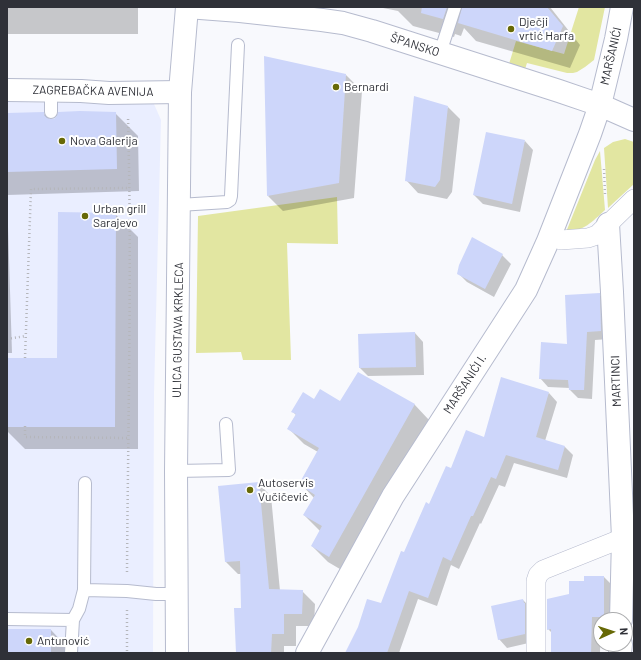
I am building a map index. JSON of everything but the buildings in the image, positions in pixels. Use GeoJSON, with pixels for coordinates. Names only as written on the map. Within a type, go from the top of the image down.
{"type":"FeatureCollection","features":[{"type":"Feature","properties":{"kind":"street","name":"ŠPANSKO"},"geometry":{"type":"LineString","coordinates":[[187,7],[240,11],[343,23],[536,83],[600,105],[634,120]]}},
{"type":"Feature","properties":{"kind":"street","name":"ULICA GUSTAVA KRKLECA"},"geometry":{"type":"LineString","coordinates":[[177,653],[176,472],[180,92],[187,7]]}},
{"type":"Feature","properties":{"kind":"street","name":"MARŠANIĆI"},"geometry":{"type":"LineString","coordinates":[[600,105],[622,7]]}},
{"type":"Feature","properties":{"kind":"street","name":"ZAGREBAČKA AVENIJA"},"geometry":{"type":"LineString","coordinates":[[7,90],[109,93],[180,92]]}},
{"type":"Feature","properties":{"kind":"street","name":"MARŠANIĆI I."},"geometry":{"type":"LineString","coordinates":[[307,653],[393,496],[526,290],[548,241],[600,105]]}},
{"type":"Feature","properties":{"kind":"street"},"geometry":{"type":"LineString","coordinates":[[561,240],[588,238],[596,235],[634,199]]}},
{"type":"Feature","properties":{"kind":"street","name":"MARTINCI"},"geometry":{"type":"LineString","coordinates":[[608,224],[623,538],[621,612]]}},
{"type":"Feature","properties":{"kind":"street"},"geometry":{"type":"LineString","coordinates":[[536,653],[536,581],[538,575],[543,570],[623,538]]}},
{"type":"Feature","properties":{"kind":"lane"},"geometry":{"type":"LineString","coordinates":[[440,53],[455,7]]}},
{"type":"Feature","properties":{"kind":"lane"},"geometry":{"type":"LineString","coordinates":[[179,205],[227,202],[230,200],[238,45]]}},
{"type":"Feature","properties":{"kind":"lane"},"geometry":{"type":"LineString","coordinates":[[51,91],[51,112]]}},
{"type":"Feature","properties":{"kind":"lane"},"geometry":{"type":"LineString","coordinates":[[176,472],[229,470],[226,424]]}},
{"type":"Feature","properties":{"kind":"lane"},"geometry":{"type":"LineString","coordinates":[[71,653],[73,620],[79,609],[84,590],[85,483]]}},
{"type":"Feature","properties":{"kind":"lane"},"geometry":{"type":"LineString","coordinates":[[84,590],[176,594]]}},
{"type":"Feature","properties":{"kind":"lane"},"geometry":{"type":"LineString","coordinates":[[7,620],[73,620]]}},
{"type":"Feature","properties":{"kind":"path"},"geometry":{"type":"LineString","coordinates":[[127,577],[130,337],[130,188],[128,111]]}},
{"type":"Feature","properties":{"kind":"path"},"geometry":{"type":"LineString","coordinates":[[603,166],[608,224]]}},
{"type":"Feature","properties":{"kind":"path"},"geometry":{"type":"LineString","coordinates":[[25,358],[31,189],[130,188]]}},
{"type":"Feature","properties":{"kind":"path"},"geometry":{"type":"LineString","coordinates":[[7,339],[26,336]]}},
{"type":"Feature","properties":{"kind":"path"},"geometry":{"type":"LineString","coordinates":[[25,426],[25,436],[128,438]]}},
{"type":"Feature","properties":{"kind":"path"},"geometry":{"type":"LineString","coordinates":[[127,609],[127,653]]}},
{"type":"Feature","properties":{"kind":"shaded area"},"geometry":{"type":"Polygon","coordinates":[[[7,102],[154,104],[161,120],[154,393],[153,653],[7,653],[7,102]]]}},
{"type":"Feature","properties":{"kind":"green space"},"geometry":{"type":"Polygon","coordinates":[[[579,7],[605,7],[594,60],[577,72],[573,73],[567,73],[527,63],[525,69],[509,64],[516,41],[564,54],[579,7]]]}},
{"type":"Feature","properties":{"kind":"green space"},"geometry":{"type":"Polygon","coordinates":[[[625,139],[634,142],[634,184],[608,208],[604,148],[613,142],[625,139]]]}},
{"type":"Feature","properties":{"kind":"green space"},"geometry":{"type":"Polygon","coordinates":[[[600,151],[605,210],[583,228],[566,232],[595,160],[600,151]]]}},
{"type":"Feature","properties":{"kind":"green space"},"geometry":{"type":"Polygon","coordinates":[[[337,197],[338,244],[287,243],[291,360],[243,360],[241,352],[196,353],[198,216],[337,197]]]}},
{"type":"Feature","properties":{"kind":"place","name":"Dječji vrtić Harfa"},"geometry":{"type":"Point","coordinates":[511,29]}},
{"type":"Feature","properties":{"kind":"place","name":"Bernardi"},"geometry":{"type":"Point","coordinates":[336,87]}},
{"type":"Feature","properties":{"kind":"place","name":"Nova Galerija"},"geometry":{"type":"Point","coordinates":[62,141]}},
{"type":"Feature","properties":{"kind":"place","name":"Urban grill Sarajevo"},"geometry":{"type":"Point","coordinates":[85,216]}},
{"type":"Feature","properties":{"kind":"place","name":"Autoservis Vučičević"},"geometry":{"type":"Point","coordinates":[250,490]}},
{"type":"Feature","properties":{"kind":"place","name":"Antunović"},"geometry":{"type":"Point","coordinates":[29,641]}}]}
